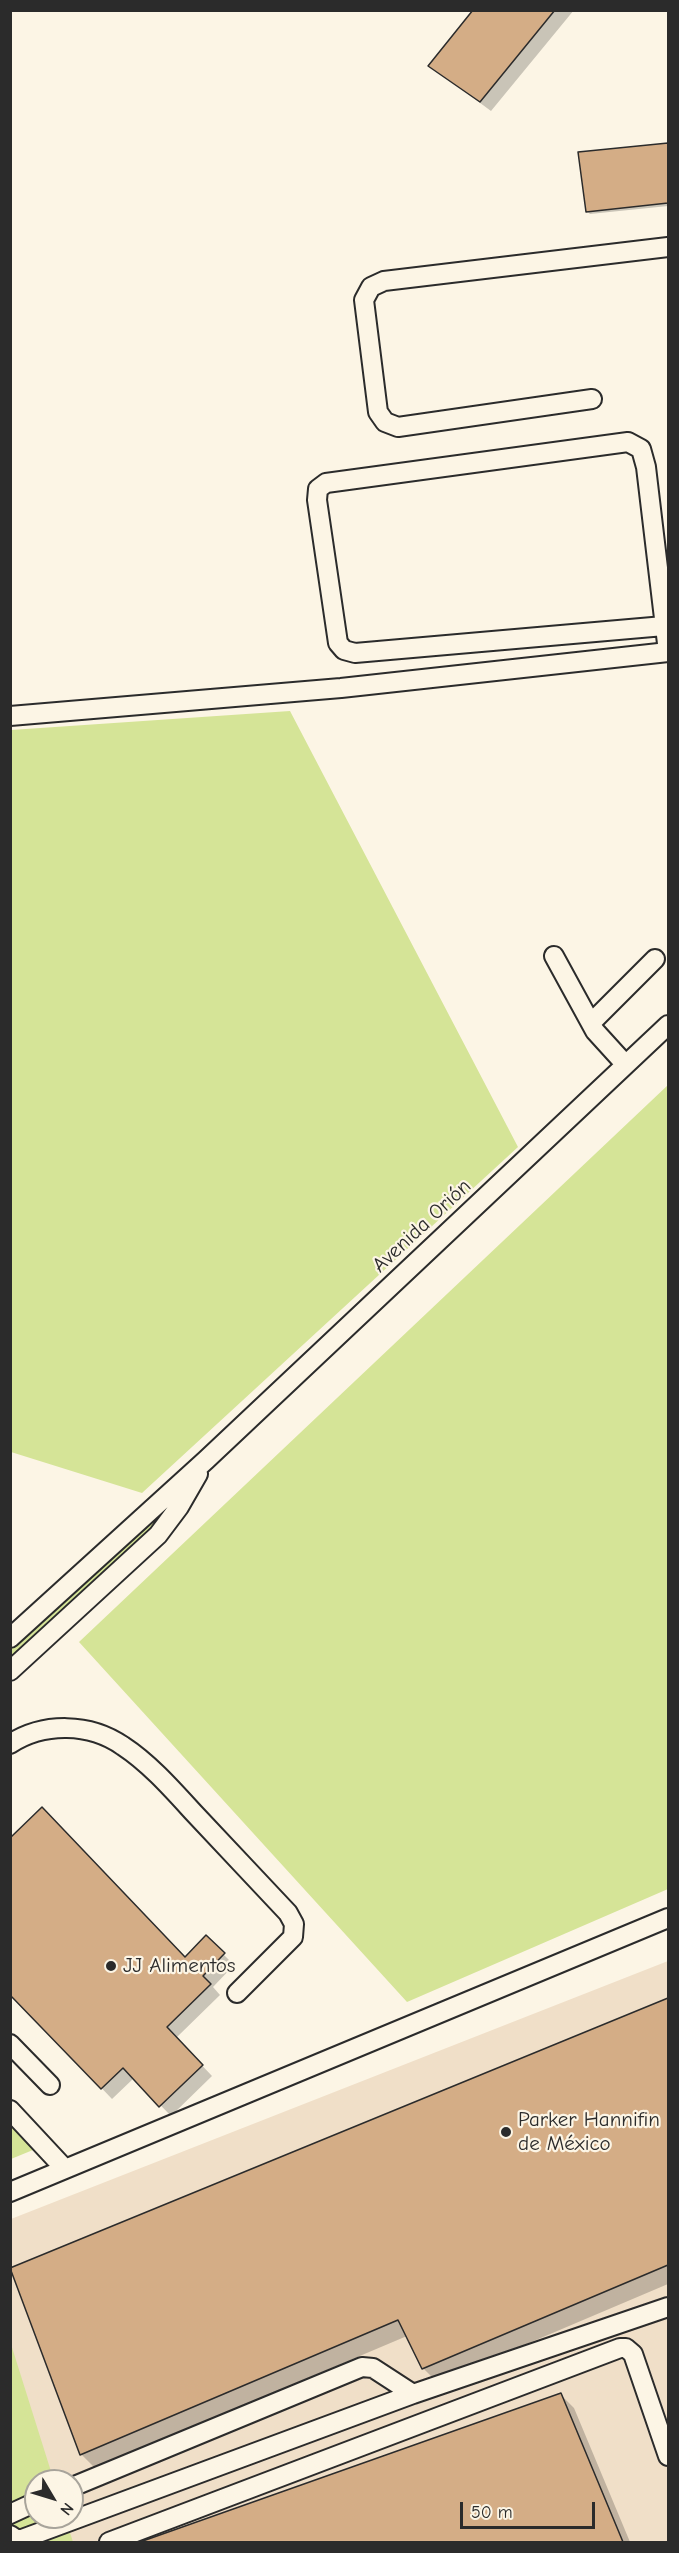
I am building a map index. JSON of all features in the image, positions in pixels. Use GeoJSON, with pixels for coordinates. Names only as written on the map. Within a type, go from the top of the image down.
{"type":"FeatureCollection","features":[{"type":"Feature","properties":{"kind":"street"},"geometry":{"type":"LineString","coordinates":[[592,399],[398,427],[385,422],[378,412],[364,300],[371,287],[384,281],[669,247]]}},
{"type":"Feature","properties":{"kind":"street"},"geometry":{"type":"LineString","coordinates":[[10,716],[341,688],[668,652],[646,466],[641,449],[628,442],[326,483],[318,489],[317,500],[338,643],[344,650],[355,653],[664,626]]}},
{"type":"Feature","properties":{"kind":"street"},"geometry":{"type":"LineString","coordinates":[[554,956],[591,1023],[625,1064]]}},
{"type":"Feature","properties":{"kind":"street"},"geometry":{"type":"LineString","coordinates":[[591,1023],[655,959]]}},
{"type":"Feature","properties":{"kind":"street","name":"Avenida Orión"},"geometry":{"type":"LineString","coordinates":[[10,1638],[206,1460],[669,1025]]}},
{"type":"Feature","properties":{"kind":"street","name":"Avenida Orión"},"geometry":{"type":"LineString","coordinates":[[10,1671],[158,1535],[179,1507],[206,1460]]}},
{"type":"Feature","properties":{"kind":"street"},"geometry":{"type":"LineString","coordinates":[[10,1744],[21,1737],[60,1726],[92,1731],[123,1745],[168,1785],[288,1913],[294,1923],[293,1937],[237,1993]]}},
{"type":"Feature","properties":{"kind":"street"},"geometry":{"type":"LineString","coordinates":[[10,2192],[669,1918]]}},
{"type":"Feature","properties":{"kind":"street"},"geometry":{"type":"LineString","coordinates":[[10,2044],[50,2085]]}},
{"type":"Feature","properties":{"kind":"street"},"geometry":{"type":"LineString","coordinates":[[10,2110],[65,2169]]}},
{"type":"Feature","properties":{"kind":"street"},"geometry":{"type":"LineString","coordinates":[[10,2535],[16,2539],[22,2538],[413,2394],[669,2307]]}},
{"type":"Feature","properties":{"kind":"street"},"geometry":{"type":"LineString","coordinates":[[109,2542],[620,2348],[626,2348],[633,2354],[669,2456]]}},
{"type":"Feature","properties":{"kind":"street"},"geometry":{"type":"LineString","coordinates":[[84,2482],[362,2367],[373,2368],[413,2394]]}},
{"type":"Feature","properties":{"kind":"street"},"geometry":{"type":"LineString","coordinates":[[10,2514],[24,2508]]}},
{"type":"Feature","properties":{"kind":"shaded area"},"geometry":{"type":"Polygon","coordinates":[[[668,1961],[668,2542],[11,2542],[11,2219],[668,1961]]]}},
{"type":"Feature","properties":{"kind":"green space"},"geometry":{"type":"Polygon","coordinates":[[[290,711],[518,1147],[142,1493],[11,1452],[11,730],[290,711]]]}},
{"type":"Feature","properties":{"kind":"green space"},"geometry":{"type":"Polygon","coordinates":[[[668,1085],[668,1889],[407,2002],[79,1642],[668,1085]]]}},
{"type":"Feature","properties":{"kind":"green space"},"geometry":{"type":"Polygon","coordinates":[[[154,1514],[155,1524],[138,1542],[11,1660],[11,1644],[154,1514]]]}},
{"type":"Feature","properties":{"kind":"green space"},"geometry":{"type":"Polygon","coordinates":[[[11,2104],[50,2143],[11,2159],[11,2104]]]}},
{"type":"Feature","properties":{"kind":"green space"},"geometry":{"type":"Polygon","coordinates":[[[10,2341],[50,2469],[24,2469],[24,2529],[69,2529],[73,2542],[11,2542],[10,2341]]]}},
{"type":"Feature","properties":{"kind":"building"},"geometry":{"type":"Polygon","coordinates":[[[473,10],[555,10],[480,102],[428,66],[473,10]]]}},
{"type":"Feature","properties":{"kind":"building"},"geometry":{"type":"Polygon","coordinates":[[[668,143],[668,203],[586,212],[578,152],[668,143]]]}},
{"type":"Feature","properties":{"kind":"building","name":"JJ Alimentos"},"geometry":{"type":"Polygon","coordinates":[[[42,1807],[185,1957],[206,1935],[225,1953],[203,1976],[211,1984],[167,2027],[203,2065],[159,2107],[123,2068],[101,2089],[10,1995],[10,1838],[42,1807]]]}},
{"type":"Feature","properties":{"kind":"building","name":"Parker Hannifin de México"},"geometry":{"type":"Polygon","coordinates":[[[668,1998],[668,2265],[422,2369],[398,2320],[80,2455],[10,2268],[668,1998]]]}},
{"type":"Feature","properties":{"kind":"building"},"geometry":{"type":"Polygon","coordinates":[[[561,2393],[623,2542],[140,2542],[561,2393]]]}},
{"type":"Feature","properties":{"kind":"place","name":"JJ Alimentos"},"geometry":{"type":"Point","coordinates":[111,1966]}},
{"type":"Feature","properties":{"kind":"place","name":"Parker Hannifin de México"},"geometry":{"type":"Point","coordinates":[506,2132]}}]}
